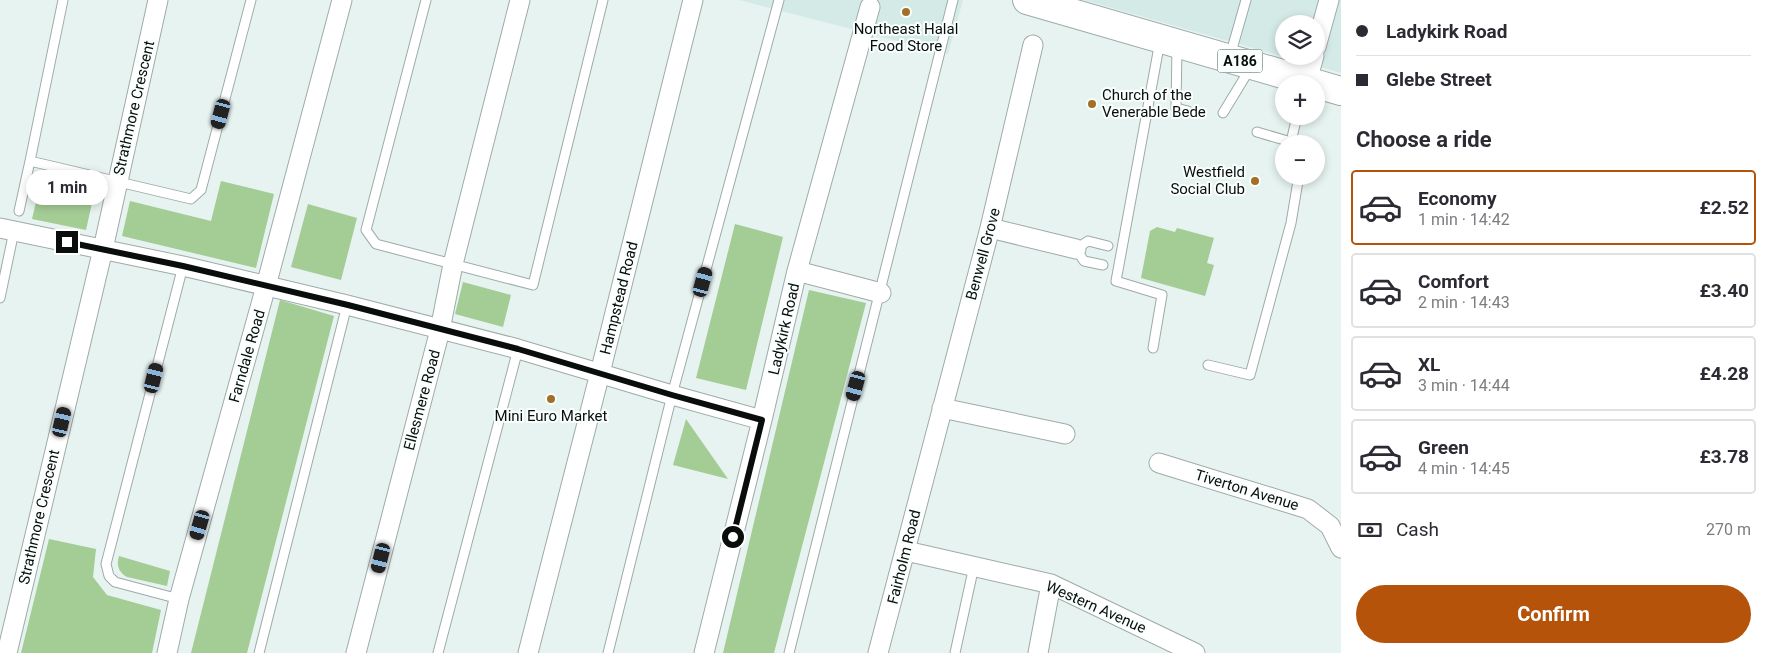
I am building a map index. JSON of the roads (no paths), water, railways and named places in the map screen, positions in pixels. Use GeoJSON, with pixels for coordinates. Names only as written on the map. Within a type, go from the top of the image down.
{"type":"FeatureCollection","features":[{"type":"Feature","properties":{"kind":"main road","name":"A186"},"geometry":{"type":"LineString","coordinates":[[1027,0],[1241,62],[1309,74],[1341,90]]}},
{"type":"Feature","properties":{"kind":"street","name":"Strathmore Crescent"},"geometry":{"type":"LineString","coordinates":[[7,653],[118,183],[158,0]]}},
{"type":"Feature","properties":{"kind":"street","name":"Farndale Road"},"geometry":{"type":"LineString","coordinates":[[167,653],[179,599],[266,286],[342,0]]}},
{"type":"Feature","properties":{"kind":"street","name":"Ellesmere Road"},"geometry":{"type":"LineString","coordinates":[[356,653],[440,330],[453,264],[520,0]]}},
{"type":"Feature","properties":{"kind":"street","name":"Hampstead Road"},"geometry":{"type":"LineString","coordinates":[[528,653],[693,0]]}},
{"type":"Feature","properties":{"kind":"street"},"geometry":{"type":"LineString","coordinates":[[1325,15],[1329,0]]}},
{"type":"Feature","properties":{"kind":"street","name":"Ladykirk Road"},"geometry":{"type":"LineString","coordinates":[[704,653],[798,270],[870,7]]}},
{"type":"Feature","properties":{"kind":"street","name":"Benwell Grove"},"geometry":{"type":"LineString","coordinates":[[928,461],[990,228],[1033,45]]}},
{"type":"Feature","properties":{"kind":"street"},"geometry":{"type":"LineString","coordinates":[[990,228],[1076,249]]}},
{"type":"Feature","properties":{"kind":"street"},"geometry":{"type":"LineString","coordinates":[[7,229],[183,266],[348,305],[518,349],[762,420]]}},
{"type":"Feature","properties":{"kind":"street"},"geometry":{"type":"LineString","coordinates":[[798,270],[881,294]]}},
{"type":"Feature","properties":{"kind":"street"},"geometry":{"type":"LineString","coordinates":[[942,408],[1065,434]]}},
{"type":"Feature","properties":{"kind":"street","name":"Fairholm Road"},"geometry":{"type":"LineString","coordinates":[[878,653],[928,461]]}},
{"type":"Feature","properties":{"kind":"street","name":"Tiverton Avenue"},"geometry":{"type":"LineString","coordinates":[[1159,463],[1308,509],[1335,522],[1341,548]]}},
{"type":"Feature","properties":{"kind":"street","name":"Western Avenue"},"geometry":{"type":"LineString","coordinates":[[906,551],[1051,584],[1195,653]]}},
{"type":"Feature","properties":{"kind":"street"},"geometry":{"type":"LineString","coordinates":[[1038,653],[1051,584]]}},
{"type":"Feature","properties":{"kind":"lane"},"geometry":{"type":"LineString","coordinates":[[19,211],[63,0]]}},
{"type":"Feature","properties":{"kind":"lane"},"geometry":{"type":"LineString","coordinates":[[30,161],[191,199],[201,190],[251,0]]}},
{"type":"Feature","properties":{"kind":"lane"},"geometry":{"type":"LineString","coordinates":[[426,0],[366,230],[376,244],[533,285],[603,0]]}},
{"type":"Feature","properties":{"kind":"lane"},"geometry":{"type":"LineString","coordinates":[[608,653],[672,395],[779,0]]}},
{"type":"Feature","properties":{"kind":"lane"},"geometry":{"type":"LineString","coordinates":[[789,653],[954,0]]}},
{"type":"Feature","properties":{"kind":"lane"},"geometry":{"type":"LineString","coordinates":[[1223,113],[1241,62],[1246,0]]}},
{"type":"Feature","properties":{"kind":"lane"},"geometry":{"type":"LineString","coordinates":[[1159,38],[1176,108],[1188,110]]}},
{"type":"Feature","properties":{"kind":"lane"},"geometry":{"type":"LineString","coordinates":[[1153,348],[1162,295],[1116,281],[1159,38]]}},
{"type":"Feature","properties":{"kind":"lane"},"geometry":{"type":"LineString","coordinates":[[1257,132],[1275,138]]}},
{"type":"Feature","properties":{"kind":"lane"},"geometry":{"type":"LineString","coordinates":[[1208,365],[1250,375],[1291,223],[1297,185]]}},
{"type":"Feature","properties":{"kind":"lane"},"geometry":{"type":"LineString","coordinates":[[0,298],[7,229]]}},
{"type":"Feature","properties":{"kind":"lane"},"geometry":{"type":"LineString","coordinates":[[1103,265],[1084,261],[1076,249],[1088,242],[1108,246]]}},
{"type":"Feature","properties":{"kind":"lane"},"geometry":{"type":"LineString","coordinates":[[179,599],[115,582],[109,576],[106,564],[183,266]]}},
{"type":"Feature","properties":{"kind":"lane"},"geometry":{"type":"LineString","coordinates":[[259,653],[348,305]]}},
{"type":"Feature","properties":{"kind":"lane"},"geometry":{"type":"LineString","coordinates":[[438,653],[518,349]]}},
{"type":"Feature","properties":{"kind":"lane"},"geometry":{"type":"LineString","coordinates":[[955,653],[974,566]]}},
{"type":"Feature","properties":{"kind":"place","name":"Northeast Halal Food Store"},"geometry":{"type":"Point","coordinates":[906,12]}},
{"type":"Feature","properties":{"kind":"place","name":"Church of the Venerable Bede"},"geometry":{"type":"Point","coordinates":[1092,104]}},
{"type":"Feature","properties":{"kind":"place","name":"Westfield Social Club"},"geometry":{"type":"Point","coordinates":[1255,181]}},
{"type":"Feature","properties":{"kind":"place","name":"Mini Euro Market"},"geometry":{"type":"Point","coordinates":[551,399]}}]}
